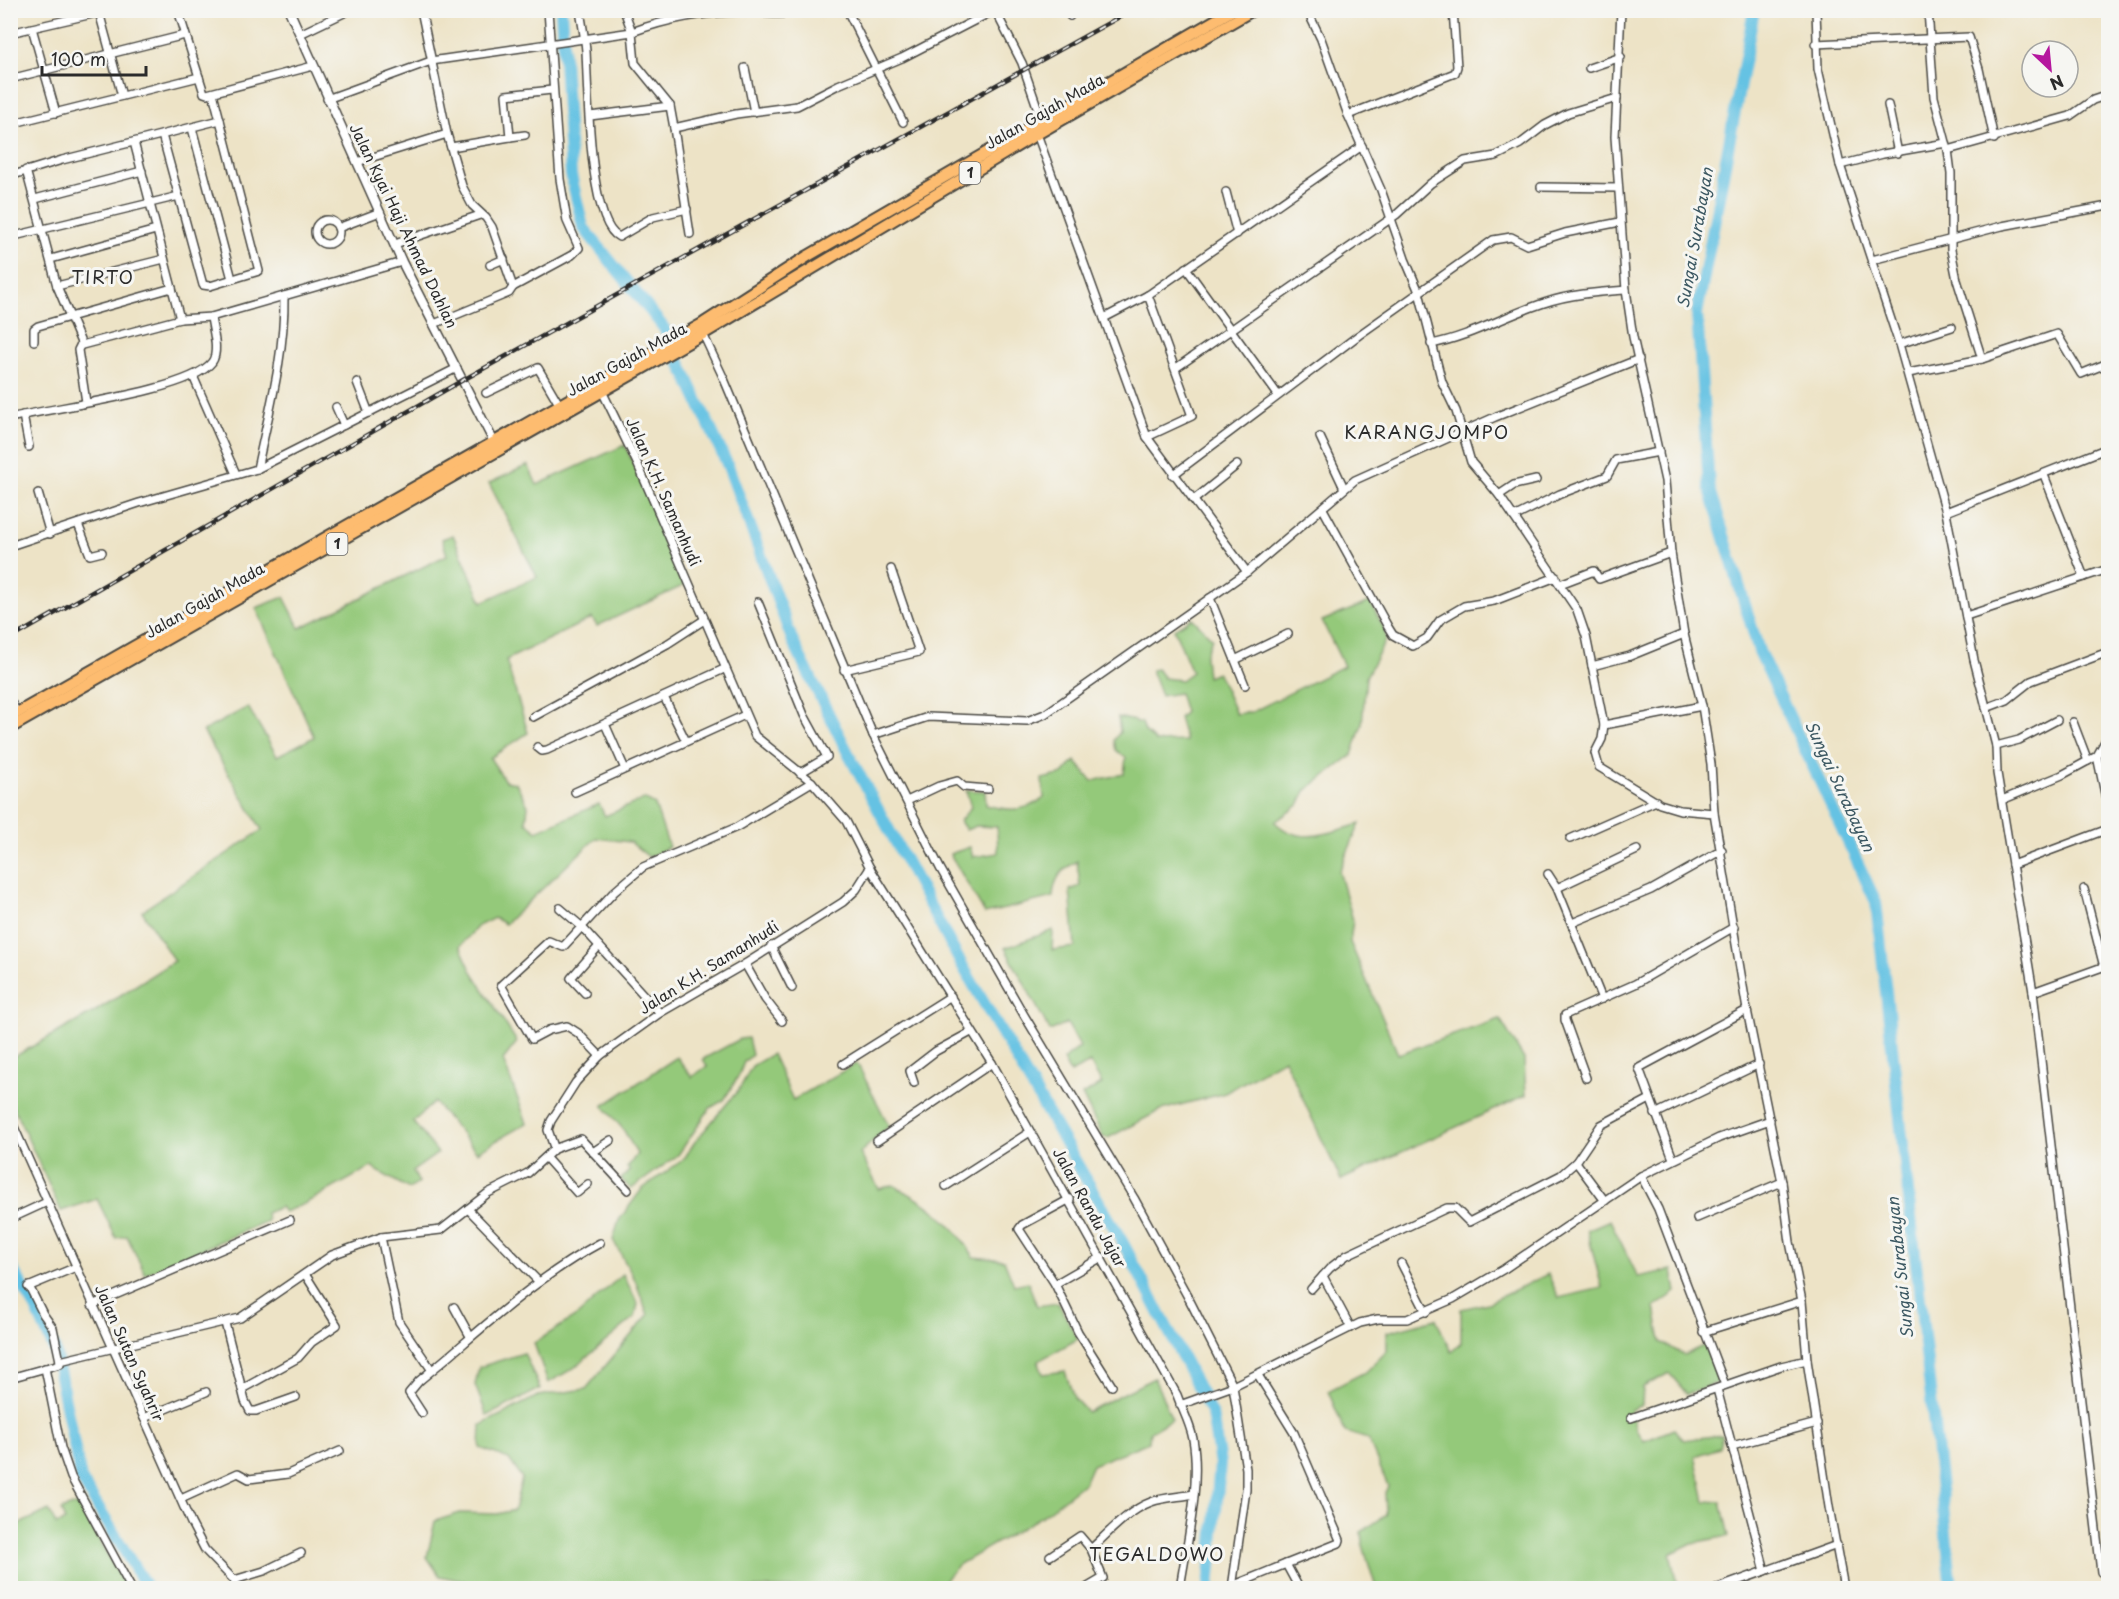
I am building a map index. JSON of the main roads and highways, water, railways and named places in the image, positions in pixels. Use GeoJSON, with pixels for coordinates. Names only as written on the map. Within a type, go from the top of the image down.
{"type":"FeatureCollection","features":[{"type":"Feature","properties":{"kind":"highway","name":"Jalan Gajah Mada"},"geometry":{"type":"LineString","coordinates":[[10,728],[432,484],[496,446],[559,404],[688,337],[808,256],[1233,10]]}},
{"type":"Feature","properties":{"kind":"highway","name":"Jalan Gajah Mada"},"geometry":{"type":"LineString","coordinates":[[688,337],[703,334],[1036,134],[1253,10]]}},
{"type":"Feature","properties":{"kind":"highway","name":"Jalan Gajah Mada"},"geometry":{"type":"LineString","coordinates":[[496,446],[602,391],[660,353]]}},
{"type":"Feature","properties":{"kind":"highway","name":"Jalan Gajah Mada"},"geometry":{"type":"LineString","coordinates":[[14,715],[432,484]]}},
{"type":"Feature","properties":{"kind":"waterway"},"geometry":{"type":"LineString","coordinates":[[561,10],[571,175],[583,227],[664,328],[728,466],[793,642],[850,757],[958,958],[1123,1243],[1212,1414],[1220,1464],[1209,1588]]}},
{"type":"Feature","properties":{"kind":"waterway","name":"Sungai Surabayan"},"geometry":{"type":"LineString","coordinates":[[1754,10],[1697,314],[1709,486],[1759,651],[1876,902],[1952,1588]]}},
{"type":"Feature","properties":{"kind":"waterway"},"geometry":{"type":"LineString","coordinates":[[10,1265],[36,1308],[55,1351],[81,1479],[147,1588]]}},
{"type":"Feature","properties":{"kind":"railway"},"geometry":{"type":"LineString","coordinates":[[10,639],[463,380],[1132,10]]}},
{"type":"Feature","properties":{"kind":"district","name":"TIRTO"},"geometry":{"type":"Point","coordinates":[103,278]}},
{"type":"Feature","properties":{"kind":"district","name":"KARANGJOMPO"},"geometry":{"type":"Point","coordinates":[1427,433]}},
{"type":"Feature","properties":{"kind":"district","name":"TEGALDOWO"},"geometry":{"type":"Point","coordinates":[1157,1555]}}]}
